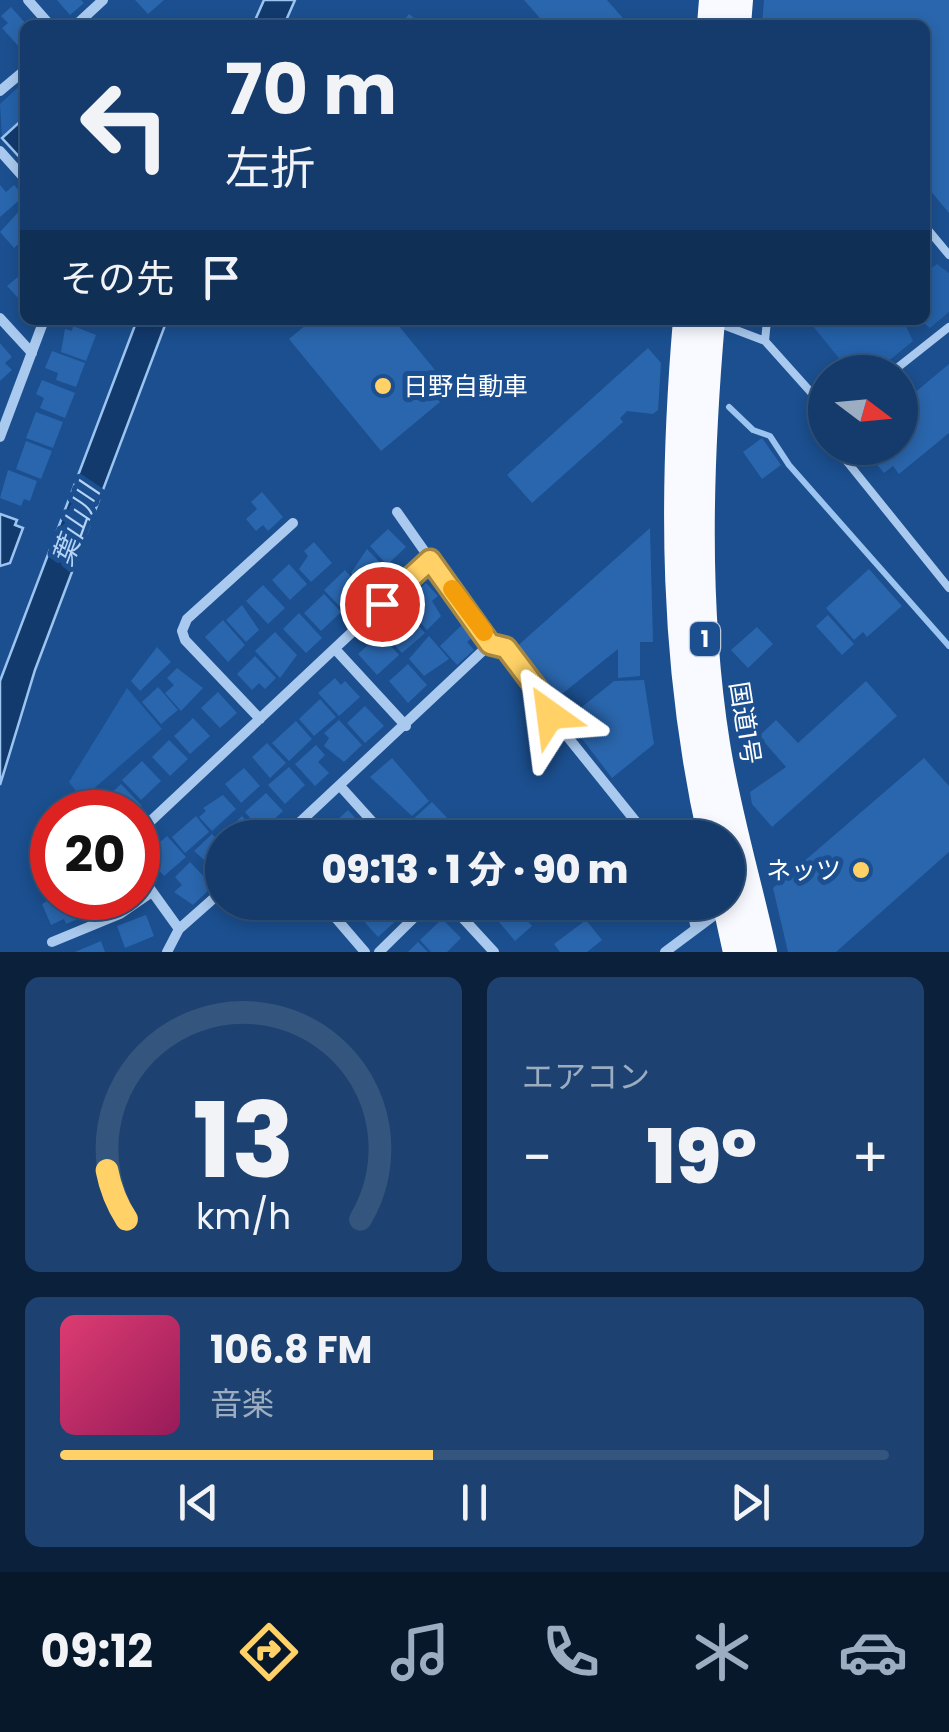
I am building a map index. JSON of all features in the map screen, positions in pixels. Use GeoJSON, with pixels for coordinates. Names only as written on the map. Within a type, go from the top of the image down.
{"type":"FeatureCollection","features":[{"type":"Feature","properties":{"kind":"highway","name":"1"},"geometry":{"type":"LineString","coordinates":[[686,325],[676,497],[678,617],[694,755],[708,820]]}},
{"type":"Feature","properties":{"kind":"highway","name":"国道1号"},"geometry":{"type":"LineString","coordinates":[[711,325],[703,416],[706,663],[725,820]]}},
{"type":"Feature","properties":{"kind":"highway","name":"国道1号"},"geometry":{"type":"LineString","coordinates":[[745,919],[763,952]]}},
{"type":"Feature","properties":{"kind":"highway","name":"国道1号"},"geometry":{"type":"LineString","coordinates":[[736,920],[738,952]]}},
{"type":"Feature","properties":{"kind":"street"},"geometry":{"type":"LineString","coordinates":[[28,0],[46,20]]}},
{"type":"Feature","properties":{"kind":"street"},"geometry":{"type":"LineString","coordinates":[[81,20],[103,0]]}},
{"type":"Feature","properties":{"kind":"street"},"geometry":{"type":"LineString","coordinates":[[0,91],[20,74]]}},
{"type":"Feature","properties":{"kind":"street"},"geometry":{"type":"LineString","coordinates":[[0,151],[20,174]]}},
{"type":"Feature","properties":{"kind":"street"},"geometry":{"type":"LineString","coordinates":[[0,318],[32,353]]}},
{"type":"Feature","properties":{"kind":"street"},"geometry":{"type":"LineString","coordinates":[[0,436],[42,325]]}},
{"type":"Feature","properties":{"kind":"street"},"geometry":{"type":"LineString","coordinates":[[303,820],[490,644],[397,512]]}},
{"type":"Feature","properties":{"kind":"street"},"geometry":{"type":"LineString","coordinates":[[260,719],[185,640],[182,631],[187,618],[293,523]]}},
{"type":"Feature","properties":{"kind":"street"},"geometry":{"type":"LineString","coordinates":[[160,812],[430,560]]}},
{"type":"Feature","properties":{"kind":"street"},"geometry":{"type":"LineString","coordinates":[[335,649],[406,726]]}},
{"type":"Feature","properties":{"kind":"street"},"geometry":{"type":"LineString","coordinates":[[550,715],[635,820]]}},
{"type":"Feature","properties":{"kind":"street"},"geometry":{"type":"LineString","coordinates":[[341,787],[371,820]]}},
{"type":"Feature","properties":{"kind":"street"},"geometry":{"type":"LineString","coordinates":[[160,903],[179,929]]}},
{"type":"Feature","properties":{"kind":"street"},"geometry":{"type":"LineString","coordinates":[[167,952],[179,929],[205,906]]}},
{"type":"Feature","properties":{"kind":"street"},"geometry":{"type":"LineString","coordinates":[[52,942],[105,920]]}},
{"type":"Feature","properties":{"kind":"street"},"geometry":{"type":"LineString","coordinates":[[338,920],[366,952]]}},
{"type":"Feature","properties":{"kind":"street"},"geometry":{"type":"LineString","coordinates":[[378,952],[411,920]]}},
{"type":"Feature","properties":{"kind":"street"},"geometry":{"type":"LineString","coordinates":[[465,920],[494,952]]}},
{"type":"Feature","properties":{"kind":"street"},"geometry":{"type":"LineString","coordinates":[[695,920],[696,925]]}},
{"type":"Feature","properties":{"kind":"street"},"geometry":{"type":"LineString","coordinates":[[664,952],[703,920]]}},
{"type":"Feature","properties":{"kind":"lane"},"geometry":{"type":"LineString","coordinates":[[930,232],[949,256]]}},
{"type":"Feature","properties":{"kind":"lane"},"geometry":{"type":"LineString","coordinates":[[724,325],[764,341],[808,389]]}},
{"type":"Feature","properties":{"kind":"lane"},"geometry":{"type":"LineString","coordinates":[[764,341],[766,325]]}},
{"type":"Feature","properties":{"kind":"lane"},"geometry":{"type":"LineString","coordinates":[[914,355],[949,328]]}},
{"type":"Feature","properties":{"kind":"lane"},"geometry":{"type":"LineString","coordinates":[[850,465],[949,588]]}},
{"type":"Feature","properties":{"kind":"lane"},"geometry":{"type":"LineString","coordinates":[[490,644],[506,648],[552,709],[550,715]]}},
{"type":"Feature","properties":{"kind":"shaded area"},"geometry":{"type":"Polygon","coordinates":[[[20,86],[20,122],[2,138],[0,104],[20,86]]]}},
{"type":"Feature","properties":{"kind":"shaded area"},"geometry":{"type":"Polygon","coordinates":[[[937,264],[949,273],[949,312],[930,328],[926,325],[930,325],[930,269],[937,264]]]}},
{"type":"Feature","properties":{"kind":"shaded area"},"geometry":{"type":"Polygon","coordinates":[[[812,325],[905,325],[913,341],[896,355],[836,355],[812,325]]]}},
{"type":"Feature","properties":{"kind":"shaded area"},"geometry":{"type":"Polygon","coordinates":[[[127,688],[162,729],[92,790],[75,790],[69,782],[127,688]]]}},
{"type":"Feature","properties":{"kind":"water"},"geometry":{"type":"Polygon","coordinates":[[[264,0],[295,0],[286,20],[255,20],[264,0]]]}},
{"type":"Feature","properties":{"kind":"water"},"geometry":{"type":"Polygon","coordinates":[[[20,122],[20,158],[2,138],[20,122]]]}},
{"type":"Feature","properties":{"kind":"water","name":"葉山川"},"geometry":{"type":"Polygon","coordinates":[[[135,325],[165,325],[35,670],[0,785],[0,681],[135,325]]]}},
{"type":"Feature","properties":{"kind":"water"},"geometry":{"type":"Polygon","coordinates":[[[0,514],[17,520],[15,525],[23,528],[10,563],[0,566],[0,514]]]}},
{"type":"Feature","properties":{"kind":"building"},"geometry":{"type":"Polygon","coordinates":[[[57,0],[81,0],[84,3],[70,15],[57,0]]]}},
{"type":"Feature","properties":{"kind":"building"},"geometry":{"type":"Polygon","coordinates":[[[135,0],[164,0],[148,14],[135,0]]]}},
{"type":"Feature","properties":{"kind":"building"},"geometry":{"type":"Polygon","coordinates":[[[524,0],[607,0],[625,20],[542,20],[524,0]]]}},
{"type":"Feature","properties":{"kind":"building"},"geometry":{"type":"Polygon","coordinates":[[[764,0],[949,0],[949,213],[930,190],[930,20],[762,20],[764,0]]]}},
{"type":"Feature","properties":{"kind":"building"},"geometry":{"type":"Polygon","coordinates":[[[11,7],[23,20],[20,48],[2,28],[8,23],[1,16],[11,7]]]}},
{"type":"Feature","properties":{"kind":"building"},"geometry":{"type":"Polygon","coordinates":[[[0,185],[6,192],[14,185],[20,192],[20,200],[0,217],[0,185]]]}},
{"type":"Feature","properties":{"kind":"building"},"geometry":{"type":"Polygon","coordinates":[[[20,210],[20,243],[14,248],[0,232],[20,210]]]}},
{"type":"Feature","properties":{"kind":"building"},"geometry":{"type":"Polygon","coordinates":[[[20,275],[20,300],[7,286],[20,275]]]}},
{"type":"Feature","properties":{"kind":"building","name":"日野自動車"},"geometry":{"type":"Polygon","coordinates":[[[306,325],[398,325],[435,370],[428,376],[446,397],[381,451],[289,339],[306,325]]]}},
{"type":"Feature","properties":{"kind":"building"},"geometry":{"type":"Polygon","coordinates":[[[73,326],[96,335],[86,361],[61,352],[65,329],[72,331],[73,326]]]}},
{"type":"Feature","properties":{"kind":"building"},"geometry":{"type":"Polygon","coordinates":[[[0,343],[12,357],[5,363],[12,370],[0,381],[0,343]]]}},
{"type":"Feature","properties":{"kind":"building"},"geometry":{"type":"Polygon","coordinates":[[[648,348],[661,363],[658,410],[653,414],[627,411],[620,418],[623,422],[532,503],[507,475],[648,348]]]}},
{"type":"Feature","properties":{"kind":"building"},"geometry":{"type":"Polygon","coordinates":[[[52,351],[85,363],[76,387],[56,380],[58,373],[45,368],[52,351]]]}},
{"type":"Feature","properties":{"kind":"building"},"geometry":{"type":"Polygon","coordinates":[[[949,364],[949,433],[918,458],[918,390],[949,364]]]}},
{"type":"Feature","properties":{"kind":"building"},"geometry":{"type":"Polygon","coordinates":[[[42,380],[75,393],[65,418],[40,408],[44,398],[36,394],[42,380]]]}},
{"type":"Feature","properties":{"kind":"building"},"geometry":{"type":"Polygon","coordinates":[[[36,412],[63,422],[53,448],[26,438],[36,412]]]}},
{"type":"Feature","properties":{"kind":"building"},"geometry":{"type":"Polygon","coordinates":[[[762,438],[781,465],[762,479],[743,452],[762,438]]]}},
{"type":"Feature","properties":{"kind":"building"},"geometry":{"type":"Polygon","coordinates":[[[26,441],[52,451],[41,479],[16,469],[26,441]]]}},
{"type":"Feature","properties":{"kind":"building"},"geometry":{"type":"Polygon","coordinates":[[[877,465],[910,465],[899,474],[893,466],[884,473],[877,465]]]}},
{"type":"Feature","properties":{"kind":"building"},"geometry":{"type":"Polygon","coordinates":[[[8,470],[37,481],[30,501],[24,499],[21,506],[0,498],[8,470]]]}},
{"type":"Feature","properties":{"kind":"building"},"geometry":{"type":"Polygon","coordinates":[[[262,492],[283,517],[268,531],[263,525],[256,531],[246,519],[257,509],[251,502],[262,492]]]}},
{"type":"Feature","properties":{"kind":"building"},"geometry":{"type":"Polygon","coordinates":[[[650,528],[653,642],[640,642],[640,676],[618,678],[618,649],[557,698],[514,649],[650,528]]]}},
{"type":"Feature","properties":{"kind":"building"},"geometry":{"type":"Polygon","coordinates":[[[388,529],[406,547],[387,565],[370,546],[388,529]]]}},
{"type":"Feature","properties":{"kind":"building"},"geometry":{"type":"Polygon","coordinates":[[[314,542],[332,563],[311,582],[299,569],[308,556],[304,551],[314,542]]]}},
{"type":"Feature","properties":{"kind":"building"},"geometry":{"type":"Polygon","coordinates":[[[367,549],[385,568],[375,578],[380,583],[369,592],[351,573],[367,549]]]}},
{"type":"Feature","properties":{"kind":"building"},"geometry":{"type":"Polygon","coordinates":[[[289,564],[307,584],[290,600],[272,580],[289,564]]]}},
{"type":"Feature","properties":{"kind":"building"},"geometry":{"type":"Polygon","coordinates":[[[869,569],[902,606],[867,637],[863,632],[854,640],[826,608],[869,569]]]}},
{"type":"Feature","properties":{"kind":"building"},"geometry":{"type":"Polygon","coordinates":[[[345,570],[365,592],[344,611],[324,590],[345,570]]]}},
{"type":"Feature","properties":{"kind":"building"},"geometry":{"type":"Polygon","coordinates":[[[426,583],[438,596],[432,601],[441,616],[427,630],[403,604],[426,583]]]}},
{"type":"Feature","properties":{"kind":"building"},"geometry":{"type":"Polygon","coordinates":[[[263,585],[285,608],[268,624],[246,601],[263,585]]]}},
{"type":"Feature","properties":{"kind":"building"},"geometry":{"type":"Polygon","coordinates":[[[324,594],[341,612],[321,631],[304,613],[324,594]]]}},
{"type":"Feature","properties":{"kind":"building"},"geometry":{"type":"Polygon","coordinates":[[[242,605],[259,630],[246,642],[226,620],[242,605]]]}},
{"type":"Feature","properties":{"kind":"building"},"geometry":{"type":"Polygon","coordinates":[[[299,613],[322,638],[306,653],[283,629],[299,613]]]}},
{"type":"Feature","properties":{"kind":"building"},"geometry":{"type":"Polygon","coordinates":[[[828,615],[854,644],[842,655],[816,626],[828,615]]]}},
{"type":"Feature","properties":{"kind":"building"},"geometry":{"type":"Polygon","coordinates":[[[410,616],[425,633],[402,653],[385,635],[410,616]]]}},
{"type":"Feature","properties":{"kind":"building"},"geometry":{"type":"Polygon","coordinates":[[[223,620],[245,645],[228,662],[205,637],[223,620]]]}},
{"type":"Feature","properties":{"kind":"building"},"geometry":{"type":"Polygon","coordinates":[[[464,623],[475,635],[467,642],[474,650],[457,665],[440,646],[464,623]]]}},
{"type":"Feature","properties":{"kind":"building"},"geometry":{"type":"Polygon","coordinates":[[[757,627],[773,644],[748,668],[731,650],[757,627]]]}},
{"type":"Feature","properties":{"kind":"building"},"geometry":{"type":"Polygon","coordinates":[[[275,632],[297,655],[280,678],[255,651],[275,632]]]}},
{"type":"Feature","properties":{"kind":"building"},"geometry":{"type":"Polygon","coordinates":[[[380,634],[399,655],[377,675],[358,654],[380,634]]]}},
{"type":"Feature","properties":{"kind":"building"},"geometry":{"type":"Polygon","coordinates":[[[429,636],[449,659],[424,676],[409,659],[429,636]]]}},
{"type":"Feature","properties":{"kind":"building"},"geometry":{"type":"Polygon","coordinates":[[[157,647],[171,662],[140,691],[131,681],[157,647]]]}},
{"type":"Feature","properties":{"kind":"building"},"geometry":{"type":"Polygon","coordinates":[[[255,656],[276,678],[265,689],[259,683],[252,690],[237,674],[255,656]]]}},
{"type":"Feature","properties":{"kind":"building"},"geometry":{"type":"Polygon","coordinates":[[[408,664],[427,685],[408,703],[389,681],[408,664]]]}},
{"type":"Feature","properties":{"kind":"building"},"geometry":{"type":"Polygon","coordinates":[[[177,668],[203,688],[181,711],[165,693],[174,685],[167,678],[177,668]]]}},
{"type":"Feature","properties":{"kind":"building"},"geometry":{"type":"Polygon","coordinates":[[[335,678],[341,685],[345,681],[360,697],[339,716],[318,693],[335,678]]]}},
{"type":"Feature","properties":{"kind":"building"},"geometry":{"type":"Polygon","coordinates":[[[644,680],[654,744],[612,778],[567,719],[614,681],[644,680]]]}},
{"type":"Feature","properties":{"kind":"building"},"geometry":{"type":"Polygon","coordinates":[[[866,681],[897,716],[772,827],[752,804],[750,792],[786,767],[759,736],[776,720],[798,743],[866,681]]]}},
{"type":"Feature","properties":{"kind":"building"},"geometry":{"type":"Polygon","coordinates":[[[158,687],[178,710],[161,724],[142,702],[158,687]]]}},
{"type":"Feature","properties":{"kind":"building"},"geometry":{"type":"Polygon","coordinates":[[[218,692],[237,713],[220,728],[201,708],[218,692]]]}},
{"type":"Feature","properties":{"kind":"building"},"geometry":{"type":"Polygon","coordinates":[[[320,699],[336,717],[314,736],[299,719],[320,699]]]}},
{"type":"Feature","properties":{"kind":"building"},"geometry":{"type":"Polygon","coordinates":[[[365,706],[384,726],[365,743],[347,723],[365,706]]]}},
{"type":"Feature","properties":{"kind":"building"},"geometry":{"type":"Polygon","coordinates":[[[193,718],[210,736],[190,754],[174,736],[193,718]]]}},
{"type":"Feature","properties":{"kind":"building"},"geometry":{"type":"Polygon","coordinates":[[[339,720],[362,745],[344,762],[324,746],[329,738],[324,733],[339,720]]]}},
{"type":"Feature","properties":{"kind":"building"},"geometry":{"type":"Polygon","coordinates":[[[296,721],[312,739],[289,761],[272,743],[296,721]]]}},
{"type":"Feature","properties":{"kind":"building"},"geometry":{"type":"Polygon","coordinates":[[[169,740],[188,759],[170,776],[152,757],[169,740]]]}},
{"type":"Feature","properties":{"kind":"building"},"geometry":{"type":"Polygon","coordinates":[[[267,743],[286,763],[270,778],[252,757],[267,743]]]}},
{"type":"Feature","properties":{"kind":"building"},"geometry":{"type":"Polygon","coordinates":[[[316,745],[325,755],[318,762],[329,773],[315,786],[295,764],[316,745]]]}},
{"type":"Feature","properties":{"kind":"building"},"geometry":{"type":"Polygon","coordinates":[[[392,758],[429,801],[412,816],[370,777],[392,758]]]}},
{"type":"Feature","properties":{"kind":"building","name":"ネッツ"},"geometry":{"type":"Polygon","coordinates":[[[924,758],[949,786],[949,852],[836,952],[788,952],[773,888],[924,758]]]}},
{"type":"Feature","properties":{"kind":"building"},"geometry":{"type":"Polygon","coordinates":[[[142,761],[161,781],[152,790],[132,790],[122,780],[142,761]]]}},
{"type":"Feature","properties":{"kind":"building"},"geometry":{"type":"Polygon","coordinates":[[[289,767],[305,785],[285,804],[268,785],[289,767]]]}},
{"type":"Feature","properties":{"kind":"building"},"geometry":{"type":"Polygon","coordinates":[[[244,768],[260,786],[241,803],[225,784],[244,768]]]}},
{"type":"Feature","properties":{"kind":"building"},"geometry":{"type":"Polygon","coordinates":[[[266,793],[283,811],[273,820],[252,820],[245,812],[266,793]]]}},
{"type":"Feature","properties":{"kind":"building"},"geometry":{"type":"Polygon","coordinates":[[[223,795],[236,809],[224,820],[205,820],[205,823],[199,817],[206,811],[203,808],[223,795]]]}},
{"type":"Feature","properties":{"kind":"building"},"geometry":{"type":"Polygon","coordinates":[[[432,802],[449,820],[412,820],[432,802]]]}},
{"type":"Feature","properties":{"kind":"building"},"geometry":{"type":"Polygon","coordinates":[[[348,810],[357,820],[337,820],[348,810]]]}},
{"type":"Feature","properties":{"kind":"building"},"geometry":{"type":"Polygon","coordinates":[[[196,816],[205,827],[205,836],[185,853],[172,837],[196,816]]]}},
{"type":"Feature","properties":{"kind":"building"},"geometry":{"type":"Polygon","coordinates":[[[167,836],[186,857],[164,876],[160,872],[160,842],[167,836]]]}},
{"type":"Feature","properties":{"kind":"building"},"geometry":{"type":"Polygon","coordinates":[[[205,841],[205,861],[194,851],[205,841]]]}},
{"type":"Feature","properties":{"kind":"building"},"geometry":{"type":"Polygon","coordinates":[[[190,862],[205,878],[205,894],[193,905],[174,892],[182,885],[175,877],[190,862]]]}},
{"type":"Feature","properties":{"kind":"building"},"geometry":{"type":"Polygon","coordinates":[[[148,920],[154,936],[125,948],[117,926],[148,920]]]}},
{"type":"Feature","properties":{"kind":"building"},"geometry":{"type":"Polygon","coordinates":[[[363,920],[397,920],[378,937],[363,920]]]}},
{"type":"Feature","properties":{"kind":"building"},"geometry":{"type":"Polygon","coordinates":[[[441,920],[461,938],[447,952],[431,952],[420,940],[441,920]]]}},
{"type":"Feature","properties":{"kind":"building"},"geometry":{"type":"Polygon","coordinates":[[[527,920],[532,926],[515,941],[499,922],[527,920]]]}},
{"type":"Feature","properties":{"kind":"building"},"geometry":{"type":"Polygon","coordinates":[[[586,920],[602,940],[587,952],[560,952],[554,944],[586,920]]]}},
{"type":"Feature","properties":{"kind":"building"},"geometry":{"type":"Polygon","coordinates":[[[101,941],[105,952],[75,952],[101,941]]]}},
{"type":"Feature","properties":{"kind":"building"},"geometry":{"type":"Polygon","coordinates":[[[418,942],[428,952],[408,952],[418,942]]]}},
{"type":"Feature","properties":{"kind":"waterway"},"geometry":{"type":"LineString","coordinates":[[729,407],[753,430],[770,436],[789,465],[949,646]]}},
{"type":"Feature","properties":{"kind":"slow traffic"},"geometry":{"type":"LineString","coordinates":[[452,589],[484,632]]}},
{"type":"Feature","properties":{"kind":"place","name":"日野自動車"},"geometry":{"type":"Point","coordinates":[383,386]}},
{"type":"Feature","properties":{"kind":"place","name":"ネッツ"},"geometry":{"type":"Point","coordinates":[861,870]}},
{"type":"Feature","properties":{"kind":"route"},"geometry":{"type":"LineString","coordinates":[[382,604],[430,560],[490,644],[506,648],[552,709],[550,715]]}}]}
